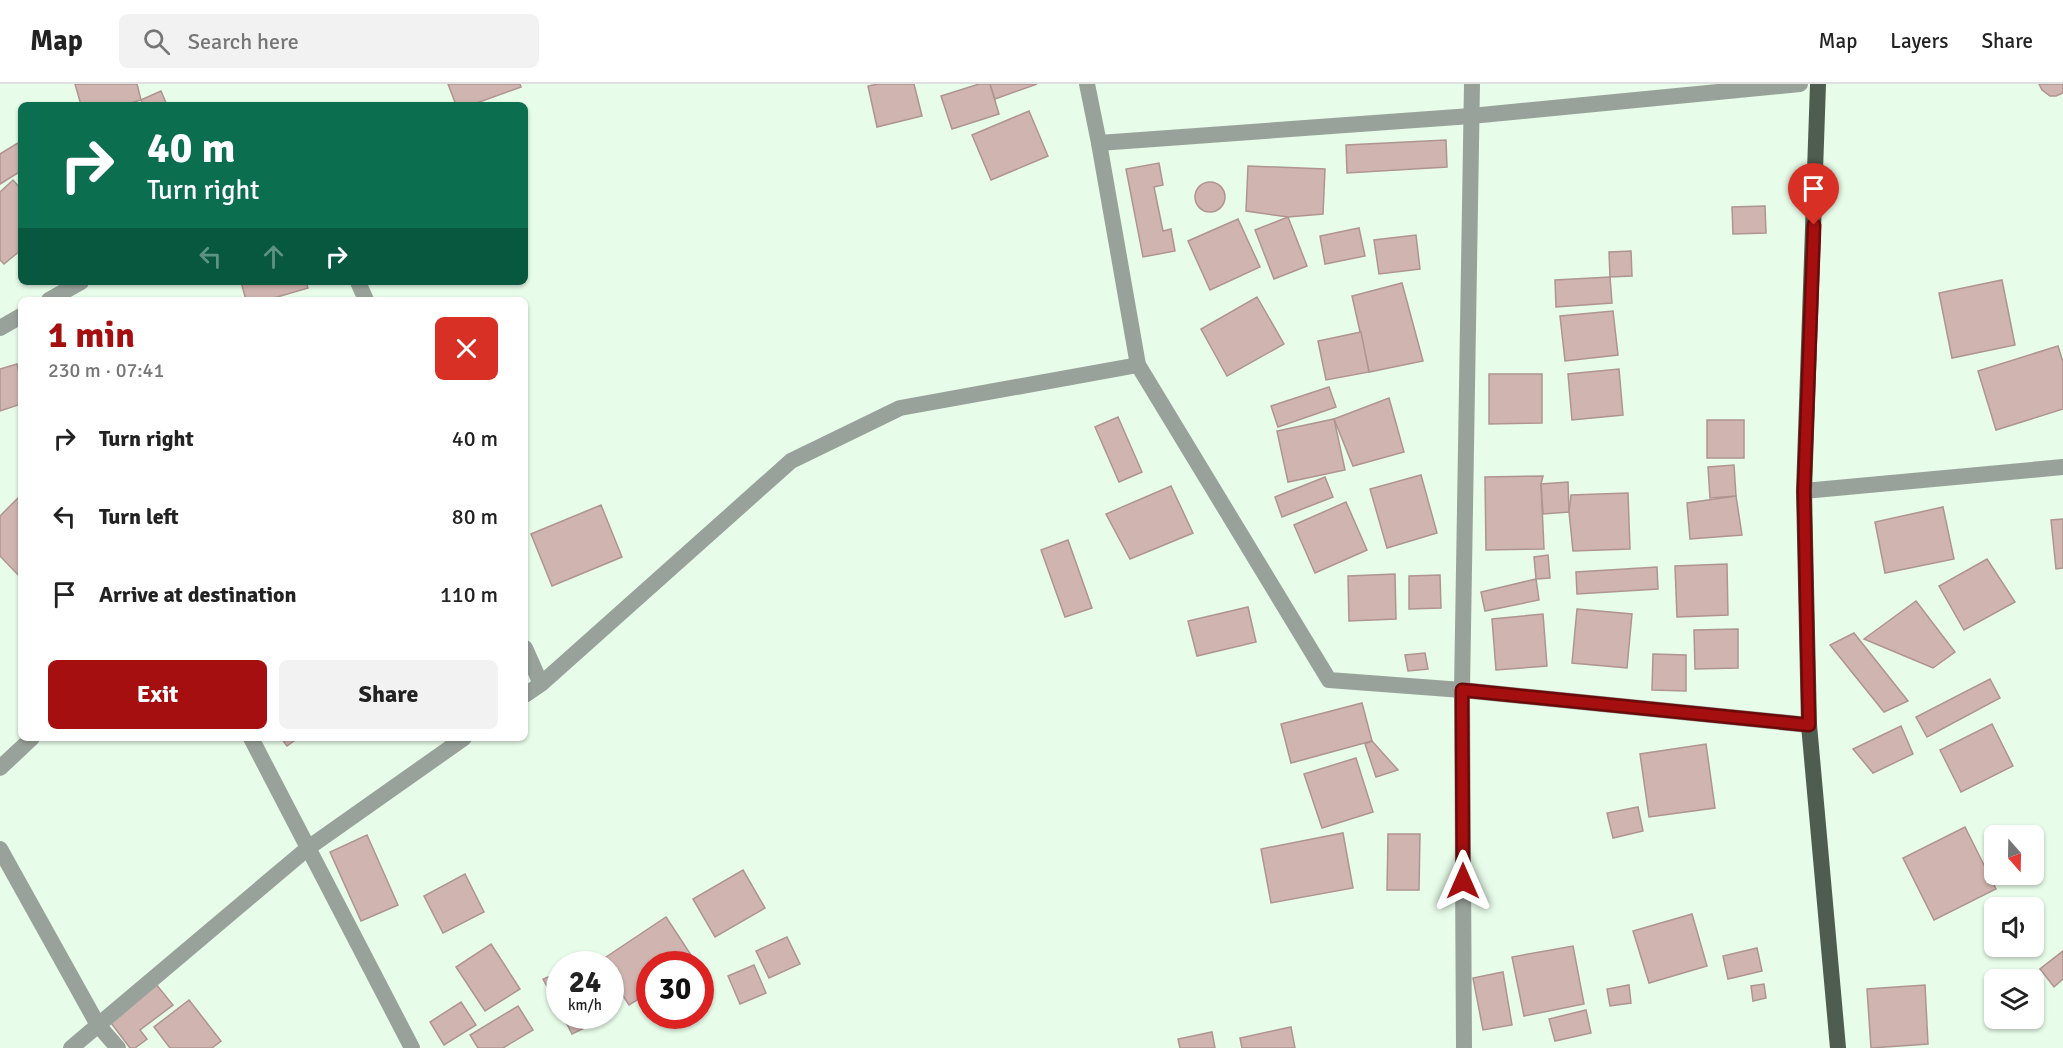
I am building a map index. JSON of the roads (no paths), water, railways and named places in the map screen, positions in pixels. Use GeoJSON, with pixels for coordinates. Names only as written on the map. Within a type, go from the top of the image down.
{"type":"FeatureCollection","features":[{"type":"Feature","properties":{"kind":"main road"},"geometry":{"type":"LineString","coordinates":[[1818,84],[1804,491],[1809,725],[1838,1048]]}},
{"type":"Feature","properties":{"kind":"street"},"geometry":{"type":"LineString","coordinates":[[1087,84],[1100,143],[1138,365],[1329,680],[1462,690],[1809,725]]}},
{"type":"Feature","properties":{"kind":"street"},"geometry":{"type":"LineString","coordinates":[[1464,1048],[1462,690],[1472,84]]}},
{"type":"Feature","properties":{"kind":"street"},"geometry":{"type":"LineString","coordinates":[[1100,143],[1471,116],[1800,84]]}},
{"type":"Feature","properties":{"kind":"street"},"geometry":{"type":"LineString","coordinates":[[54,297],[76,285]]}},
{"type":"Feature","properties":{"kind":"street"},"geometry":{"type":"LineString","coordinates":[[0,328],[18,318]]}},
{"type":"Feature","properties":{"kind":"street"},"geometry":{"type":"LineString","coordinates":[[528,693],[542,684],[791,461],[900,408],[1138,365]]}},
{"type":"Feature","properties":{"kind":"street"},"geometry":{"type":"LineString","coordinates":[[1804,491],[2063,467]]}},
{"type":"Feature","properties":{"kind":"street"},"geometry":{"type":"LineString","coordinates":[[528,654],[542,684]]}},
{"type":"Feature","properties":{"kind":"street"},"geometry":{"type":"LineString","coordinates":[[0,768],[29,741]]}},
{"type":"Feature","properties":{"kind":"street"},"geometry":{"type":"LineString","coordinates":[[253,741],[412,1048]]}},
{"type":"Feature","properties":{"kind":"street"},"geometry":{"type":"LineString","coordinates":[[71,1048],[308,848],[460,741]]}},
{"type":"Feature","properties":{"kind":"street"},"geometry":{"type":"LineString","coordinates":[[0,849],[98,1025],[118,1048]]}}]}
